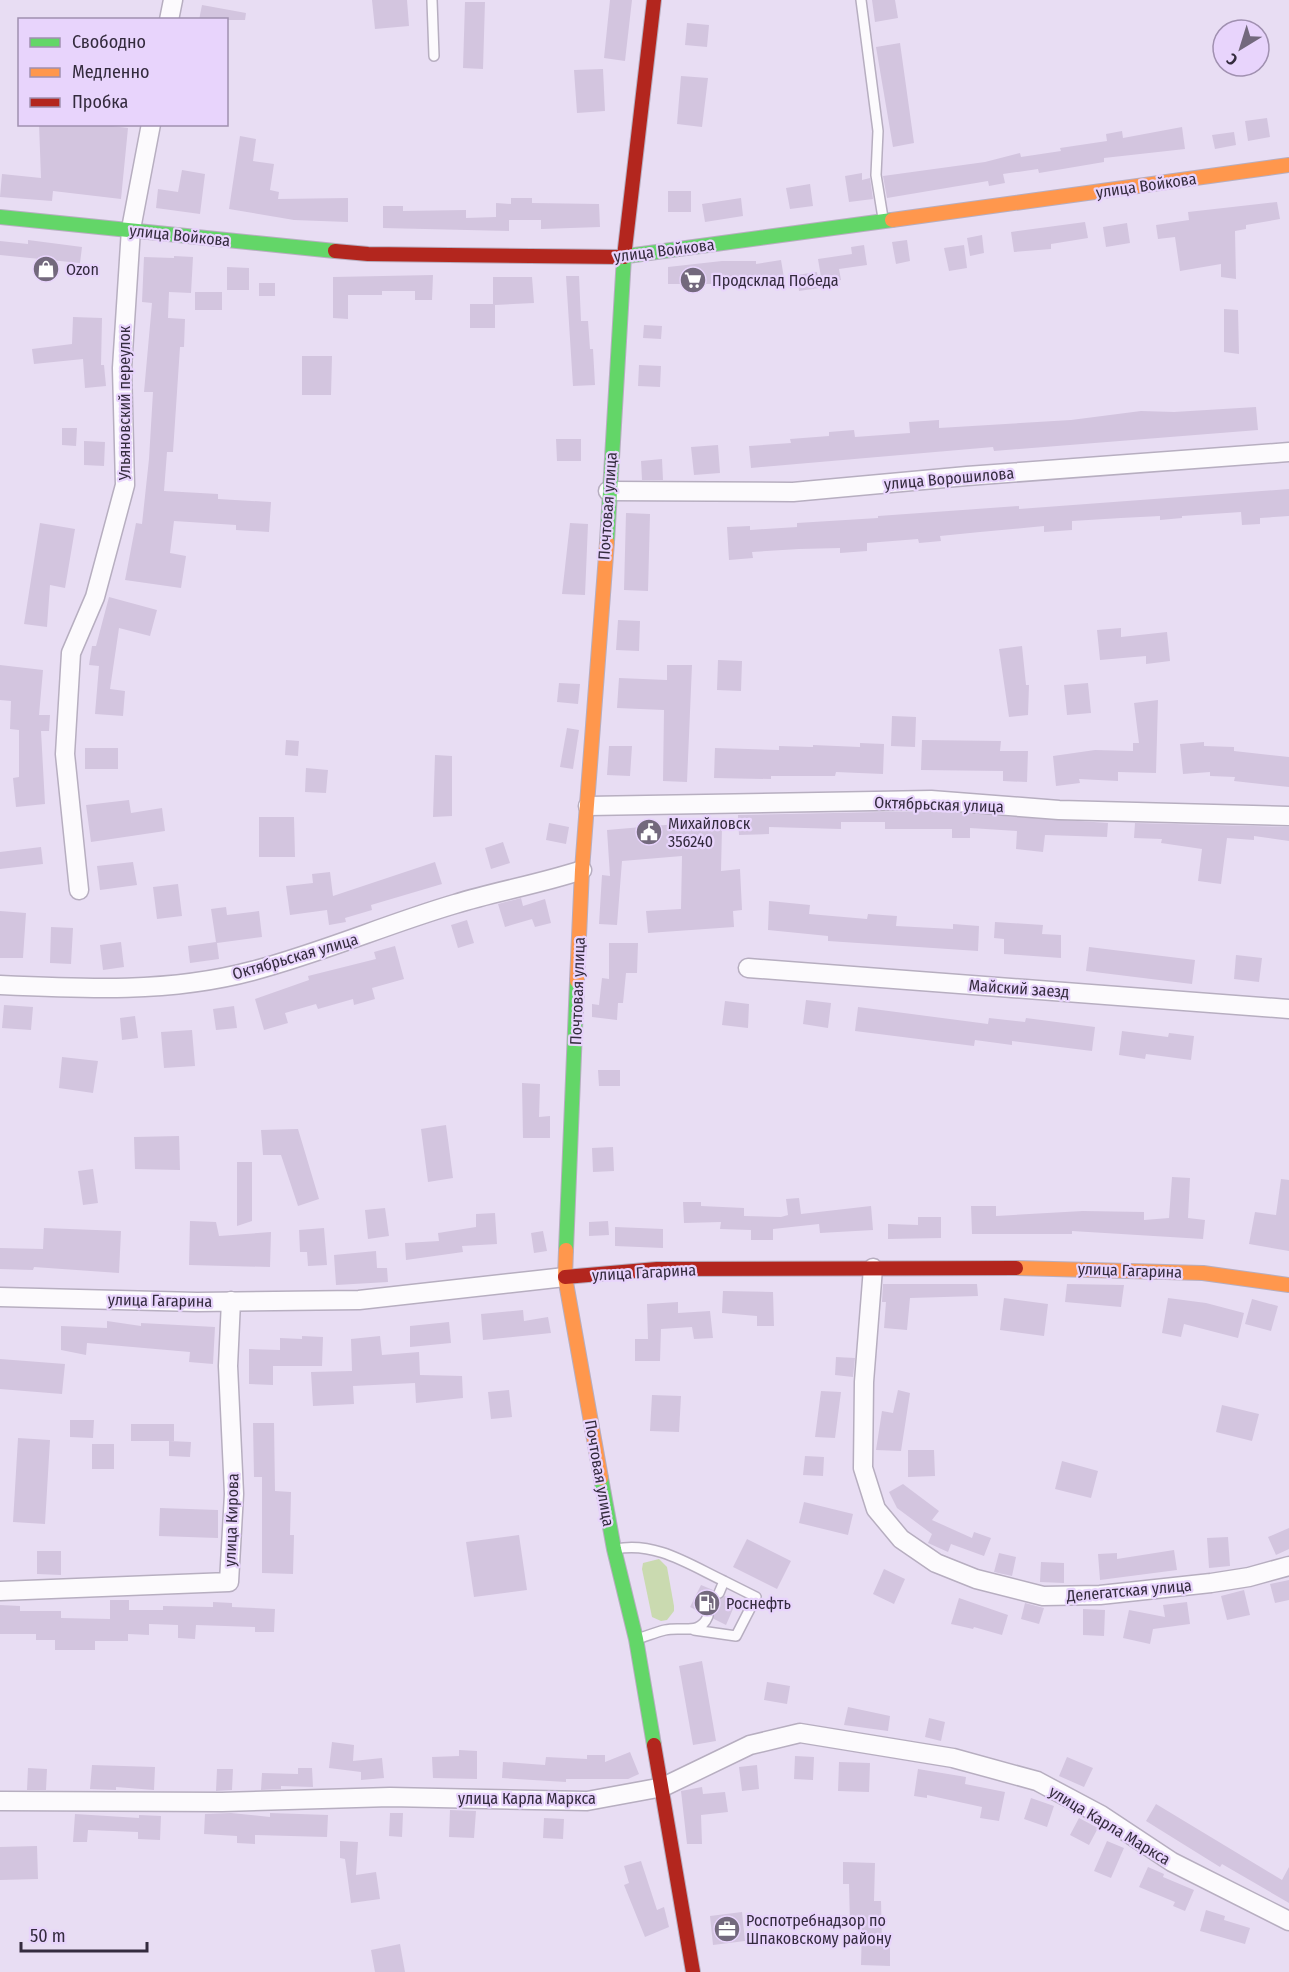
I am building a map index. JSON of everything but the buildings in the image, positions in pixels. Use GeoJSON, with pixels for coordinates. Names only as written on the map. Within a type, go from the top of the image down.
{"type":"FeatureCollection","features":[{"type":"Feature","properties":{"kind":"main road","name":"Почтовая улица"},"geometry":{"type":"LineString","coordinates":[[654,0],[624,257],[582,870],[564,1277],[614,1549],[636,1639],[693,1972]]}},
{"type":"Feature","properties":{"kind":"main road","name":"улица Войкова"},"geometry":{"type":"LineString","coordinates":[[0,217],[368,254],[624,257],[1289,165]]}},
{"type":"Feature","properties":{"kind":"main road","name":"улица Гагарина"},"geometry":{"type":"LineString","coordinates":[[564,1277],[657,1269],[1088,1268],[1203,1273],[1289,1285]]}},
{"type":"Feature","properties":{"kind":"street"},"geometry":{"type":"LineString","coordinates":[[169,18],[173,0]]}},
{"type":"Feature","properties":{"kind":"street","name":"Ульяновский переулок"},"geometry":{"type":"LineString","coordinates":[[79,890],[65,754],[71,653],[95,597],[125,485],[122,368],[131,230],[151,126]]}},
{"type":"Feature","properties":{"kind":"street","name":"улица Ворошилова"},"geometry":{"type":"LineString","coordinates":[[608,490],[793,492],[967,476],[1289,452]]}},
{"type":"Feature","properties":{"kind":"street","name":"Октябрьская улица"},"geometry":{"type":"LineString","coordinates":[[588,806],[931,800],[1059,810],[1289,816]]}},
{"type":"Feature","properties":{"kind":"street","name":"Октябрьская улица"},"geometry":{"type":"LineString","coordinates":[[0,985],[86,989],[166,987],[250,972],[340,945],[454,904],[582,870]]}},
{"type":"Feature","properties":{"kind":"street","name":"Майский заезд"},"geometry":{"type":"LineString","coordinates":[[748,968],[1289,1009]]}},
{"type":"Feature","properties":{"kind":"street","name":"Делегатская улица"},"geometry":{"type":"LineString","coordinates":[[873,1268],[864,1382],[863,1468],[876,1509],[901,1539],[936,1563],[976,1579],[1042,1596],[1100,1595],[1211,1583],[1249,1577],[1289,1566]]}},
{"type":"Feature","properties":{"kind":"street","name":"улица Гагарина"},"geometry":{"type":"LineString","coordinates":[[0,1297],[231,1301],[359,1300],[564,1277]]}},
{"type":"Feature","properties":{"kind":"street","name":"улица Кирова"},"geometry":{"type":"LineString","coordinates":[[0,1591],[229,1582],[234,1494],[228,1366],[231,1301]]}},
{"type":"Feature","properties":{"kind":"street","name":"улица Карла Маркса"},"geometry":{"type":"LineString","coordinates":[[0,1802],[211,1802],[390,1797],[587,1802],[663,1787],[750,1745],[800,1733],[953,1758],[1036,1781],[1101,1815],[1172,1862],[1289,1921]]}},
{"type":"Feature","properties":{"kind":"lane"},"geometry":{"type":"LineString","coordinates":[[432,0],[434,56]]}},
{"type":"Feature","properties":{"kind":"lane"},"geometry":{"type":"LineString","coordinates":[[861,0],[878,131],[876,175],[884,221]]}},
{"type":"Feature","properties":{"kind":"lane"},"geometry":{"type":"LineString","coordinates":[[614,1549],[633,1545],[662,1552],[756,1597],[736,1636],[667,1629],[636,1639]]}},
{"type":"Feature","properties":{"kind":"lane"},"geometry":{"type":"LineString","coordinates":[[719,1593],[724,1581]]}},
{"type":"Feature","properties":{"kind":"lane"},"geometry":{"type":"LineString","coordinates":[[694,1630],[705,1622],[708,1616]]}},
{"type":"Feature","properties":{"kind":"green space"},"geometry":{"type":"Polygon","coordinates":[[[659,1559],[667,1567],[674,1606],[674,1611],[667,1620],[661,1621],[652,1617],[642,1569],[643,1563],[659,1559]]]}},
{"type":"Feature","properties":{"kind":"traffic: fast"},"geometry":{"type":"LineString","coordinates":[[0,217],[335,251]]}},
{"type":"Feature","properties":{"kind":"traffic: fast"},"geometry":{"type":"LineString","coordinates":[[620,257],[892,220]]}},
{"type":"Feature","properties":{"kind":"traffic: fast"},"geometry":{"type":"LineString","coordinates":[[607,542],[624,257]]}},
{"type":"Feature","properties":{"kind":"traffic: fast"},"geometry":{"type":"LineString","coordinates":[[566,1250],[577,981]]}},
{"type":"Feature","properties":{"kind":"traffic: fast"},"geometry":{"type":"LineString","coordinates":[[601,1478],[614,1549],[636,1639],[654,1745]]}},
{"type":"Feature","properties":{"kind":"traffic: slow"},"geometry":{"type":"LineString","coordinates":[[892,220],[1289,165]]}},
{"type":"Feature","properties":{"kind":"traffic: slow"},"geometry":{"type":"LineString","coordinates":[[577,981],[582,870],[607,542]]}},
{"type":"Feature","properties":{"kind":"traffic: slow"},"geometry":{"type":"LineString","coordinates":[[566,1250],[565,1277],[601,1478]]}},
{"type":"Feature","properties":{"kind":"traffic: slow"},"geometry":{"type":"LineString","coordinates":[[1016,1268],[1203,1273],[1289,1285]]}},
{"type":"Feature","properties":{"kind":"traffic: jam"},"geometry":{"type":"LineString","coordinates":[[624,257],[654,0]]}},
{"type":"Feature","properties":{"kind":"traffic: jam"},"geometry":{"type":"LineString","coordinates":[[335,251],[368,254],[620,257]]}},
{"type":"Feature","properties":{"kind":"traffic: jam"},"geometry":{"type":"LineString","coordinates":[[565,1277],[657,1269],[1016,1268]]}},
{"type":"Feature","properties":{"kind":"traffic: jam"},"geometry":{"type":"LineString","coordinates":[[654,1745],[693,1972]]}},
{"type":"Feature","properties":{"kind":"place","name":"Ozon"},"geometry":{"type":"Point","coordinates":[46,269]}},
{"type":"Feature","properties":{"kind":"place","name":"Продсклад Победа"},"geometry":{"type":"Point","coordinates":[693,280]}},
{"type":"Feature","properties":{"kind":"place","name":"Михайловск 356240"},"geometry":{"type":"Point","coordinates":[649,832]}},
{"type":"Feature","properties":{"kind":"place","name":"Роснефть"},"geometry":{"type":"Point","coordinates":[707,1603]}},
{"type":"Feature","properties":{"kind":"place","name":"Роспотребнадзор по Шпаковскому району"},"geometry":{"type":"Point","coordinates":[727,1929]}}]}
